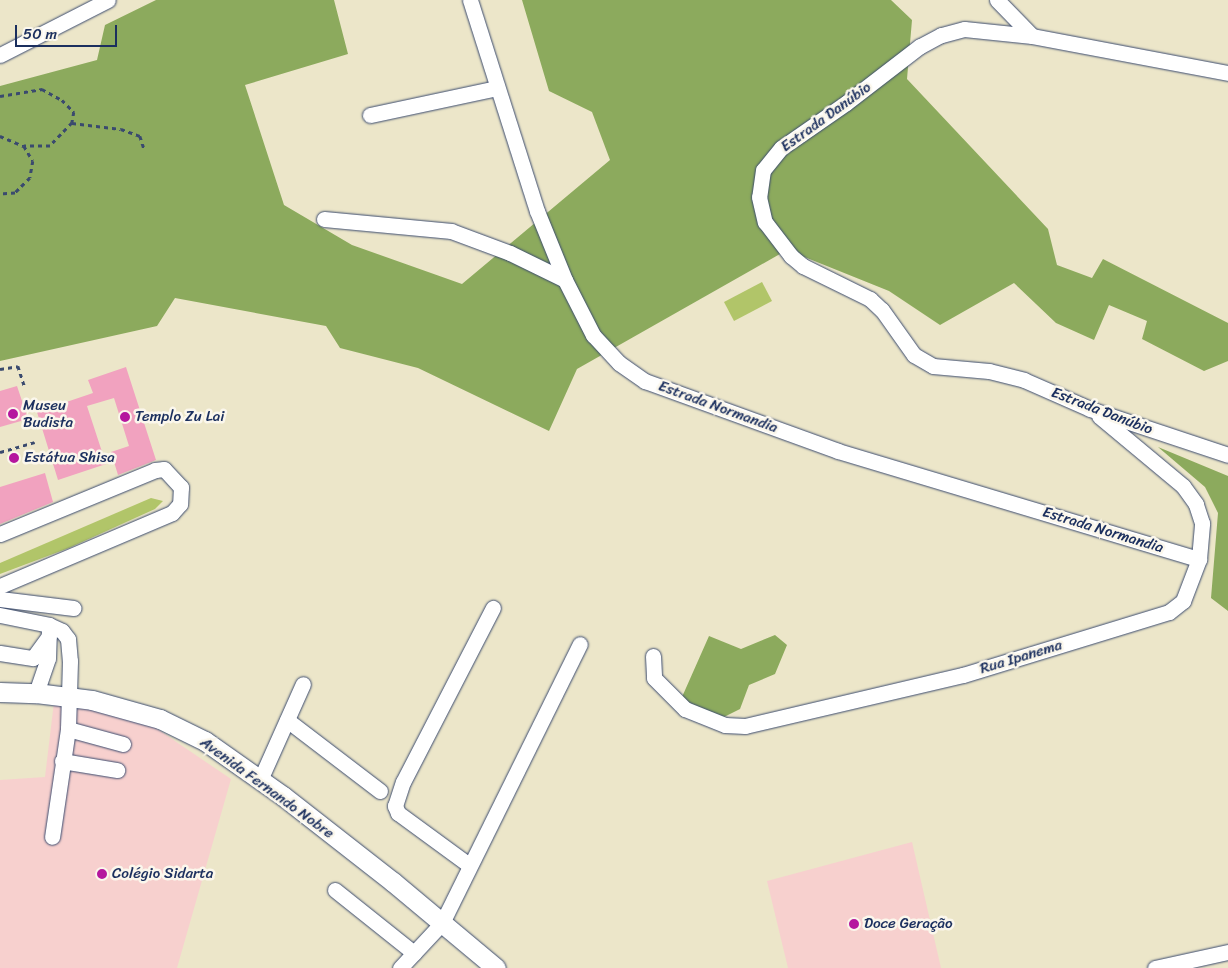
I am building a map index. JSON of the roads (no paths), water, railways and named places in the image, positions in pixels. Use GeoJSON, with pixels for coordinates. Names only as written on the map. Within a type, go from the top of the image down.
{"type":"FeatureCollection","features":[{"type":"Feature","properties":{"kind":"main road","name":"Avenida Fernando Nobre"},"geometry":{"type":"LineString","coordinates":[[0,692],[36,692],[119,706],[160,719],[205,741],[260,780],[442,923],[496,968]]}},
{"type":"Feature","properties":{"kind":"street"},"geometry":{"type":"LineString","coordinates":[[0,55],[108,0]]}},
{"type":"Feature","properties":{"kind":"street","name":"Estrada Normandia"},"geometry":{"type":"LineString","coordinates":[[470,0],[537,211],[565,280],[593,335],[619,363],[645,380],[838,451],[1199,559]]}},
{"type":"Feature","properties":{"kind":"street"},"geometry":{"type":"LineString","coordinates":[[997,0],[1032,36]]}},
{"type":"Feature","properties":{"kind":"street","name":"Estrada Danúbio"},"geometry":{"type":"LineString","coordinates":[[1228,73],[1032,36],[964,29],[941,35],[920,46],[846,104],[781,148],[763,170],[759,197],[765,222],[791,256],[803,266],[870,299],[882,310],[914,355],[947,370],[989,371],[1024,380],[1090,409],[1228,455]]}},
{"type":"Feature","properties":{"kind":"street"},"geometry":{"type":"LineString","coordinates":[[370,115],[497,88]]}},
{"type":"Feature","properties":{"kind":"street"},"geometry":{"type":"LineString","coordinates":[[324,219],[451,231],[510,254],[565,280]]}},
{"type":"Feature","properties":{"kind":"street","name":"Rua Ipanema"},"geometry":{"type":"LineString","coordinates":[[653,656],[654,678],[685,710],[725,725],[745,726],[964,675],[1169,612],[1183,601],[1199,559],[1202,523],[1196,504],[1183,486],[1090,409]]}},
{"type":"Feature","properties":{"kind":"street"},"geometry":{"type":"LineString","coordinates":[[0,534],[155,470],[164,469],[181,487],[180,504],[172,513],[0,586]]}},
{"type":"Feature","properties":{"kind":"street"},"geometry":{"type":"LineString","coordinates":[[0,599],[73,608]]}},
{"type":"Feature","properties":{"kind":"street"},"geometry":{"type":"LineString","coordinates":[[469,866],[398,813],[395,806],[404,782],[493,608]]}},
{"type":"Feature","properties":{"kind":"street"},"geometry":{"type":"LineString","coordinates":[[0,615],[50,630],[62,631],[68,639],[68,729],[52,837]]}},
{"type":"Feature","properties":{"kind":"street"},"geometry":{"type":"LineString","coordinates":[[0,653],[33,658],[50,630]]}},
{"type":"Feature","properties":{"kind":"street"},"geometry":{"type":"LineString","coordinates":[[36,692],[48,658],[50,630]]}},
{"type":"Feature","properties":{"kind":"street"},"geometry":{"type":"LineString","coordinates":[[400,968],[442,923],[580,644]]}},
{"type":"Feature","properties":{"kind":"street"},"geometry":{"type":"LineString","coordinates":[[260,780],[303,684]]}},
{"type":"Feature","properties":{"kind":"street"},"geometry":{"type":"LineString","coordinates":[[287,720],[380,791]]}},
{"type":"Feature","properties":{"kind":"street"},"geometry":{"type":"LineString","coordinates":[[68,729],[123,744]]}},
{"type":"Feature","properties":{"kind":"street"},"geometry":{"type":"LineString","coordinates":[[62,761],[118,770]]}},
{"type":"Feature","properties":{"kind":"street"},"geometry":{"type":"LineString","coordinates":[[335,890],[414,953]]}},
{"type":"Feature","properties":{"kind":"street"},"geometry":{"type":"LineString","coordinates":[[1155,968],[1228,952]]}},
{"type":"Feature","properties":{"kind":"place","name":"Museu Budista"},"geometry":{"type":"Point","coordinates":[13,414]}},
{"type":"Feature","properties":{"kind":"place","name":"Templo Zu Lai"},"geometry":{"type":"Point","coordinates":[125,417]}},
{"type":"Feature","properties":{"kind":"place","name":"Estátua Shisa"},"geometry":{"type":"Point","coordinates":[14,458]}},
{"type":"Feature","properties":{"kind":"place","name":"Colégio Sidarta"},"geometry":{"type":"Point","coordinates":[102,874]}},
{"type":"Feature","properties":{"kind":"place","name":"Doce Geração"},"geometry":{"type":"Point","coordinates":[854,924]}}]}
